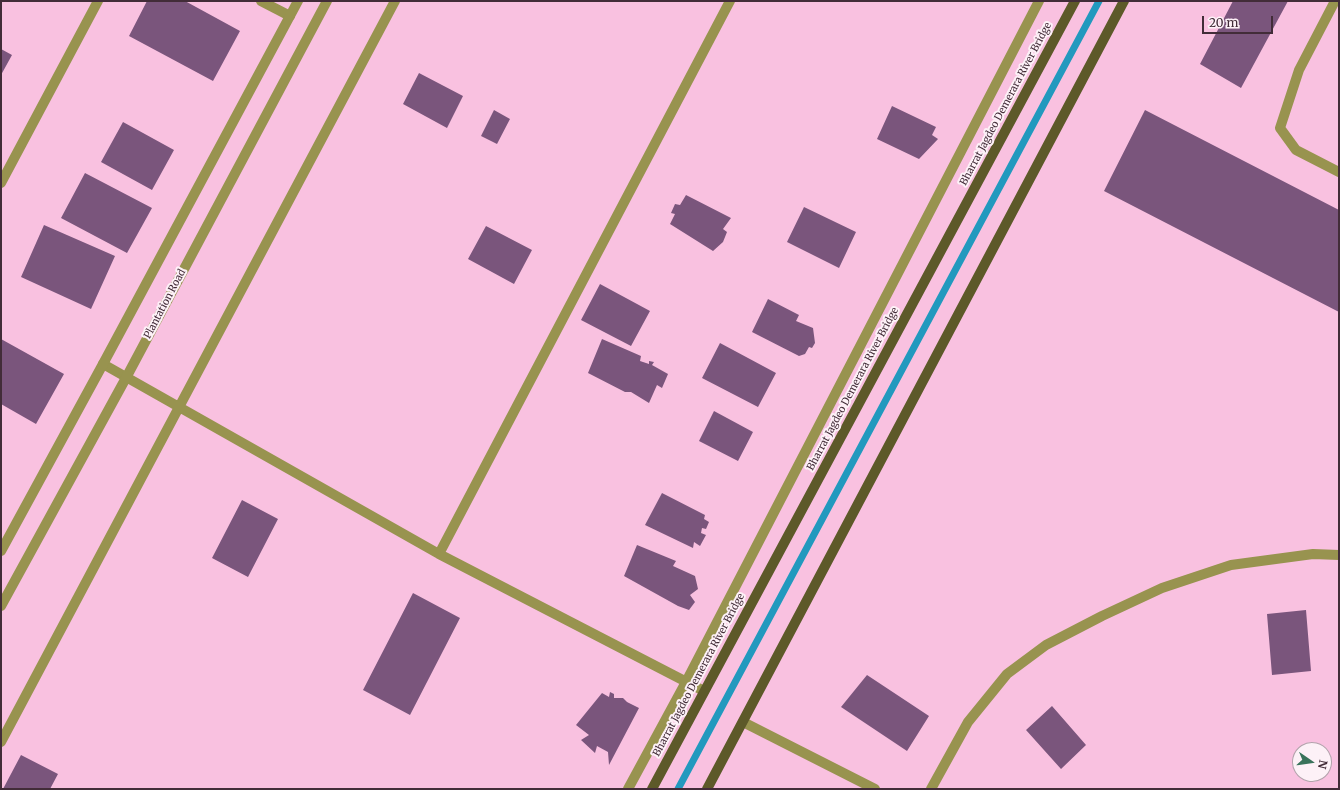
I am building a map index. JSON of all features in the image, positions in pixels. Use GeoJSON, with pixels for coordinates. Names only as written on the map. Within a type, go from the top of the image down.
{"type":"FeatureCollection","features":[{"type":"Feature","properties":{"kind":"main road","name":"Bharrat Jagdeo Demerara River Bridge"},"geometry":{"type":"LineString","coordinates":[[652,789],[1075,1]]}},
{"type":"Feature","properties":{"kind":"main road"},"geometry":{"type":"LineString","coordinates":[[707,789],[1124,1]]}},
{"type":"Feature","properties":{"kind":"street"},"geometry":{"type":"LineString","coordinates":[[1,183],[98,1]]}},
{"type":"Feature","properties":{"kind":"street"},"geometry":{"type":"LineString","coordinates":[[261,1],[290,16]]}},
{"type":"Feature","properties":{"kind":"street"},"geometry":{"type":"LineString","coordinates":[[1,551],[298,1]]}},
{"type":"Feature","properties":{"kind":"street","name":"Plantation Road"},"geometry":{"type":"LineString","coordinates":[[1,606],[327,1]]}},
{"type":"Feature","properties":{"kind":"street"},"geometry":{"type":"LineString","coordinates":[[1,742],[178,406],[395,1]]}},
{"type":"Feature","properties":{"kind":"street"},"geometry":{"type":"LineString","coordinates":[[439,554],[730,1]]}},
{"type":"Feature","properties":{"kind":"street"},"geometry":{"type":"LineString","coordinates":[[628,789],[686,682],[1039,1]]}},
{"type":"Feature","properties":{"kind":"street"},"geometry":{"type":"LineString","coordinates":[[1335,1],[1298,70],[1280,128],[1296,150],[1339,172]]}},
{"type":"Feature","properties":{"kind":"street"},"geometry":{"type":"LineString","coordinates":[[103,364],[439,554],[704,691]]}},
{"type":"Feature","properties":{"kind":"street"},"geometry":{"type":"LineString","coordinates":[[931,789],[968,722],[1007,674],[1046,645],[1102,616],[1162,588],[1230,565],[1312,554],[1339,555]]}},
{"type":"Feature","properties":{"kind":"street"},"geometry":{"type":"LineString","coordinates":[[743,722],[876,789]]}},
{"type":"Feature","properties":{"kind":"building"},"geometry":{"type":"Polygon","coordinates":[[[147,1],[185,1],[240,31],[213,81],[129,36],[147,1]]]}},
{"type":"Feature","properties":{"kind":"building"},"geometry":{"type":"Polygon","coordinates":[[[1233,1],[1288,1],[1241,88],[1200,64],[1233,1]]]}},
{"type":"Feature","properties":{"kind":"building"},"geometry":{"type":"Polygon","coordinates":[[[1,49],[12,55],[1,75],[1,49]]]}},
{"type":"Feature","properties":{"kind":"building"},"geometry":{"type":"Polygon","coordinates":[[[419,73],[463,96],[447,128],[403,104],[419,73]]]}},
{"type":"Feature","properties":{"kind":"building"},"geometry":{"type":"Polygon","coordinates":[[[892,106],[936,127],[932,135],[938,139],[919,159],[877,139],[892,106]]]}},
{"type":"Feature","properties":{"kind":"building"},"geometry":{"type":"Polygon","coordinates":[[[494,110],[510,119],[497,144],[481,136],[494,110]]]}},
{"type":"Feature","properties":{"kind":"building"},"geometry":{"type":"Polygon","coordinates":[[[1145,110],[1339,210],[1339,312],[1104,191],[1145,110]]]}},
{"type":"Feature","properties":{"kind":"building"},"geometry":{"type":"Polygon","coordinates":[[[123,122],[174,150],[152,190],[101,162],[123,122]]]}},
{"type":"Feature","properties":{"kind":"building"},"geometry":{"type":"Polygon","coordinates":[[[85,173],[152,208],[127,253],[61,218],[85,173]]]}},
{"type":"Feature","properties":{"kind":"building"},"geometry":{"type":"Polygon","coordinates":[[[686,195],[731,218],[723,229],[727,232],[723,242],[713,251],[670,224],[675,214],[671,213],[675,204],[680,205],[686,195]]]}},
{"type":"Feature","properties":{"kind":"building"},"geometry":{"type":"Polygon","coordinates":[[[804,207],[856,232],[839,268],[787,242],[804,207]]]}},
{"type":"Feature","properties":{"kind":"building"},"geometry":{"type":"Polygon","coordinates":[[[44,225],[115,256],[91,309],[21,277],[44,225]]]}},
{"type":"Feature","properties":{"kind":"building"},"geometry":{"type":"Polygon","coordinates":[[[486,226],[532,250],[514,284],[468,259],[486,226]]]}},
{"type":"Feature","properties":{"kind":"building"},"geometry":{"type":"Polygon","coordinates":[[[600,284],[650,311],[631,346],[581,320],[600,284]]]}},
{"type":"Feature","properties":{"kind":"building"},"geometry":{"type":"Polygon","coordinates":[[[768,299],[799,315],[796,321],[813,328],[815,343],[812,348],[809,347],[805,354],[799,356],[752,332],[768,299]]]}},
{"type":"Feature","properties":{"kind":"building"},"geometry":{"type":"Polygon","coordinates":[[[1,339],[64,374],[36,424],[1,404],[1,339]]]}},
{"type":"Feature","properties":{"kind":"building"},"geometry":{"type":"Polygon","coordinates":[[[602,339],[641,356],[640,361],[649,364],[649,361],[654,362],[652,365],[668,374],[662,388],[657,385],[649,403],[631,392],[625,392],[588,373],[602,339]]]}},
{"type":"Feature","properties":{"kind":"building"},"geometry":{"type":"Polygon","coordinates":[[[720,343],[776,373],[758,407],[702,378],[720,343]]]}},
{"type":"Feature","properties":{"kind":"building"},"geometry":{"type":"Polygon","coordinates":[[[714,411],[753,432],[738,461],[699,441],[714,411]]]}},
{"type":"Feature","properties":{"kind":"building"},"geometry":{"type":"Polygon","coordinates":[[[662,493],[705,515],[704,519],[709,522],[706,529],[702,528],[701,533],[706,535],[700,546],[694,542],[693,548],[645,525],[662,493]]]}},
{"type":"Feature","properties":{"kind":"building"},"geometry":{"type":"Polygon","coordinates":[[[242,500],[278,519],[248,577],[212,558],[242,500]]]}},
{"type":"Feature","properties":{"kind":"building"},"geometry":{"type":"Polygon","coordinates":[[[637,545],[676,561],[673,566],[695,576],[698,589],[690,595],[695,602],[689,610],[678,606],[624,576],[637,545]]]}},
{"type":"Feature","properties":{"kind":"building"},"geometry":{"type":"Polygon","coordinates":[[[413,593],[460,618],[410,715],[363,690],[413,593]]]}},
{"type":"Feature","properties":{"kind":"building"},"geometry":{"type":"Polygon","coordinates":[[[1306,610],[1311,671],[1272,675],[1267,614],[1306,610]]]}},
{"type":"Feature","properties":{"kind":"building"},"geometry":{"type":"Polygon","coordinates":[[[867,675],[929,716],[907,751],[841,707],[867,675]]]}},
{"type":"Feature","properties":{"kind":"building"},"geometry":{"type":"Polygon","coordinates":[[[610,692],[614,694],[614,698],[623,698],[627,702],[639,708],[609,765],[608,752],[597,746],[595,753],[581,740],[589,735],[576,725],[602,693],[609,697],[610,692]]]}},
{"type":"Feature","properties":{"kind":"building"},"geometry":{"type":"Polygon","coordinates":[[[1052,706],[1086,745],[1061,769],[1026,730],[1052,706]]]}},
{"type":"Feature","properties":{"kind":"building"},"geometry":{"type":"Polygon","coordinates":[[[21,755],[58,774],[50,789],[3,789],[21,755]]]}},
{"type":"Feature","properties":{"kind":"waterway"},"geometry":{"type":"LineString","coordinates":[[678,789],[1099,1]]}}]}
